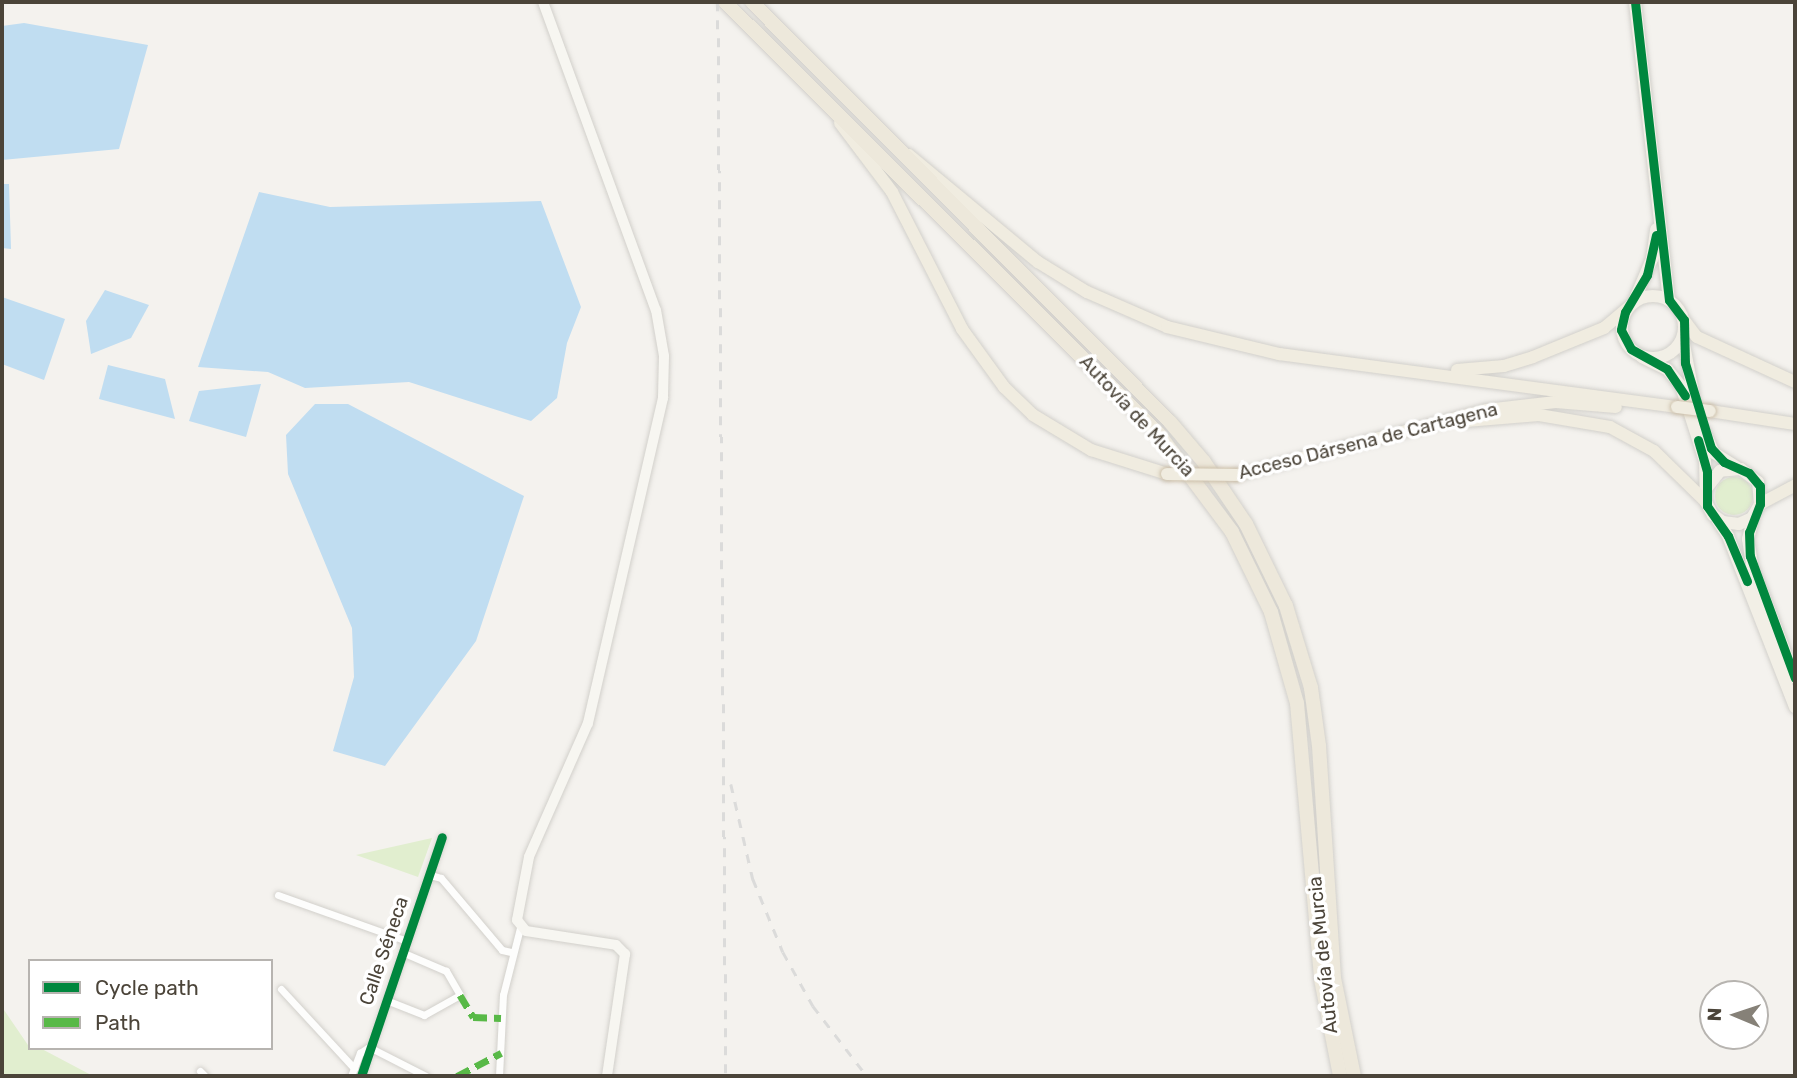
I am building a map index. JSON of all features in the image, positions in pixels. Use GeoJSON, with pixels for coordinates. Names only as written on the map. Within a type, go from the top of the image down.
{"type":"FeatureCollection","features":[{"type":"Feature","properties":{"kind":"highway","name":"Autovía de Murcia"},"geometry":{"type":"LineString","coordinates":[[725,2],[1158,433],[1218,510],[1266,600],[1289,668],[1318,834],[1335,985],[1353,1076]]}},
{"type":"Feature","properties":{"kind":"highway","name":"Autovía de Murcia"},"geometry":{"type":"LineString","coordinates":[[752,2],[909,155],[1183,436],[1239,512],[1281,593],[1308,674],[1318,728],[1321,979],[1340,1076]]}},
{"type":"Feature","properties":{"kind":"highway","name":"Acceso Dársena de Cartagena"},"geometry":{"type":"LineString","coordinates":[[828,105],[892,192],[962,329],[1003,387],[1033,415],[1091,450],[1167,474],[1237,475],[1323,455],[1454,417],[1524,404],[1587,404],[1679,411]]}},
{"type":"Feature","properties":{"kind":"highway","name":"Acceso Dársena de Cartagena"},"geometry":{"type":"LineString","coordinates":[[909,155],[1038,262],[1115,306],[1167,327],[1225,343],[1335,361],[1679,411],[1795,424]]}},
{"type":"Feature","properties":{"kind":"highway"},"geometry":{"type":"LineString","coordinates":[[1335,361],[1450,370],[1504,366],[1596,332],[1630,305]]}},
{"type":"Feature","properties":{"kind":"highway"},"geometry":{"type":"LineString","coordinates":[[1684,326],[1697,337],[1795,382]]}},
{"type":"Feature","properties":{"kind":"highway"},"geometry":{"type":"LineString","coordinates":[[1323,455],[1471,421],[1530,415],[1576,418],[1610,426],[1641,442],[1706,495]]}},
{"type":"Feature","properties":{"kind":"highway","name":"Acceso Dársena de Cartagena"},"geometry":{"type":"LineString","coordinates":[[1710,415],[1795,431]]}},
{"type":"Feature","properties":{"kind":"highway"},"geometry":{"type":"LineString","coordinates":[[1757,509],[1795,485]]}},
{"type":"Feature","properties":{"kind":"main road"},"geometry":{"type":"LineString","coordinates":[[543,2],[656,310],[664,356],[663,398],[588,723],[529,857],[518,911],[520,928],[617,945],[626,961],[607,1075]]}},
{"type":"Feature","properties":{"kind":"main road"},"geometry":{"type":"LineString","coordinates":[[1635,2],[1669,300],[1684,326],[1685,363],[1708,442],[1718,458],[1741,469],[1758,482],[1757,509],[1748,539],[1752,565],[1795,678]]}},
{"type":"Feature","properties":{"kind":"main road"},"geometry":{"type":"LineString","coordinates":[[1657,180],[1652,259],[1630,305],[1622,335],[1628,347],[1667,369],[1681,386],[1705,461],[1706,495],[1713,515],[1728,536],[1795,707]]}},
{"type":"Feature","properties":{"kind":"main road"},"geometry":{"type":"LineString","coordinates":[[1630,305],[1650,295],[1669,300]]}},
{"type":"Feature","properties":{"kind":"main road"},"geometry":{"type":"LineString","coordinates":[[1642,357],[1668,355],[1684,326]]}},
{"type":"Feature","properties":{"kind":"main road"},"geometry":{"type":"LineString","coordinates":[[1706,495],[1720,471],[1741,469]]}},
{"type":"Feature","properties":{"kind":"main road"},"geometry":{"type":"LineString","coordinates":[[1713,515],[1731,524],[1757,509]]}},
{"type":"Feature","properties":{"kind":"street","name":"Calle Séneca"},"geometry":{"type":"LineString","coordinates":[[360,1076],[442,837]]}},
{"type":"Feature","properties":{"kind":"street"},"geometry":{"type":"LineString","coordinates":[[430,874],[441,878],[502,950],[512,952]]}},
{"type":"Feature","properties":{"kind":"street"},"geometry":{"type":"LineString","coordinates":[[278,895],[407,941]]}},
{"type":"Feature","properties":{"kind":"street"},"geometry":{"type":"LineString","coordinates":[[499,1076],[500,1018],[512,952],[520,928]]}},
{"type":"Feature","properties":{"kind":"street"},"geometry":{"type":"LineString","coordinates":[[386,1000],[424,1015],[460,995],[446,971],[404,953]]}},
{"type":"Feature","properties":{"kind":"street"},"geometry":{"type":"LineString","coordinates":[[281,989],[353,1072]]}},
{"type":"Feature","properties":{"kind":"street"},"geometry":{"type":"LineString","coordinates":[[369,1047],[426,1076]]}},
{"type":"Feature","properties":{"kind":"street","name":"Calle Séneca"},"geometry":{"type":"LineString","coordinates":[[353,1072],[360,1053],[369,1047]]}},
{"type":"Feature","properties":{"kind":"green space"},"geometry":{"type":"Polygon","coordinates":[[[1734,477],[1748,482],[1753,496],[1748,510],[1734,515],[1720,510],[1715,496],[1720,482],[1734,477]]]}},
{"type":"Feature","properties":{"kind":"green space"},"geometry":{"type":"Polygon","coordinates":[[[432,838],[418,877],[356,855],[432,838]]]}},
{"type":"Feature","properties":{"kind":"green space"},"geometry":{"type":"Polygon","coordinates":[[[2,1007],[28,1045],[28,1050],[44,1050],[93,1076],[2,1076],[2,1007]]]}},
{"type":"Feature","properties":{"kind":"water"},"geometry":{"type":"Polygon","coordinates":[[[24,23],[148,45],[119,149],[2,160],[2,26],[24,23]]]}},
{"type":"Feature","properties":{"kind":"water"},"geometry":{"type":"Polygon","coordinates":[[[2,184],[9,184],[11,249],[2,248],[2,184]]]}},
{"type":"Feature","properties":{"kind":"water"},"geometry":{"type":"Polygon","coordinates":[[[259,192],[330,207],[541,201],[581,307],[567,343],[557,398],[531,421],[409,382],[305,388],[268,372],[198,367],[259,192]]]}},
{"type":"Feature","properties":{"kind":"water"},"geometry":{"type":"Polygon","coordinates":[[[105,290],[149,305],[131,338],[91,354],[86,321],[105,290]]]}},
{"type":"Feature","properties":{"kind":"water"},"geometry":{"type":"Polygon","coordinates":[[[2,297],[65,319],[44,380],[2,364],[2,297]]]}},
{"type":"Feature","properties":{"kind":"water"},"geometry":{"type":"Polygon","coordinates":[[[108,365],[165,379],[175,419],[99,399],[108,365]]]}},
{"type":"Feature","properties":{"kind":"water"},"geometry":{"type":"Polygon","coordinates":[[[261,384],[246,437],[189,421],[199,391],[261,384]]]}},
{"type":"Feature","properties":{"kind":"water"},"geometry":{"type":"Polygon","coordinates":[[[315,404],[348,404],[524,496],[476,641],[385,766],[333,751],[354,677],[352,628],[288,474],[286,435],[315,404]]]}},
{"type":"Feature","properties":{"kind":"railway"},"geometry":{"type":"LineString","coordinates":[[718,2],[726,1076]]}},
{"type":"Feature","properties":{"kind":"railway"},"geometry":{"type":"LineString","coordinates":[[731,784],[753,879],[783,952],[813,1006],[867,1076]]}},
{"type":"Feature","properties":{"kind":"marked path"},"geometry":{"type":"LineString","coordinates":[[460,995],[473,1017],[501,1018]]}},
{"type":"Feature","properties":{"kind":"marked path"},"geometry":{"type":"LineString","coordinates":[[457,1076],[501,1053]]}},
{"type":"Feature","properties":{"kind":"cycle path"},"geometry":{"type":"LineString","coordinates":[[1635,2],[1669,300],[1684,320],[1685,363],[1711,448],[1724,462],[1749,473],[1760,486],[1760,504],[1749,532],[1750,556],[1795,678]]}},
{"type":"Feature","properties":{"kind":"cycle path"},"geometry":{"type":"LineString","coordinates":[[1656,235],[1647,275],[1625,312],[1621,330],[1631,349],[1667,369],[1685,396]]}},
{"type":"Feature","properties":{"kind":"cycle path"},"geometry":{"type":"LineString","coordinates":[[1698,440],[1707,472],[1707,506],[1728,536],[1747,581]]}},
{"type":"Feature","properties":{"kind":"cycle path"},"geometry":{"type":"LineString","coordinates":[[361,1076],[442,837]]}}]}
